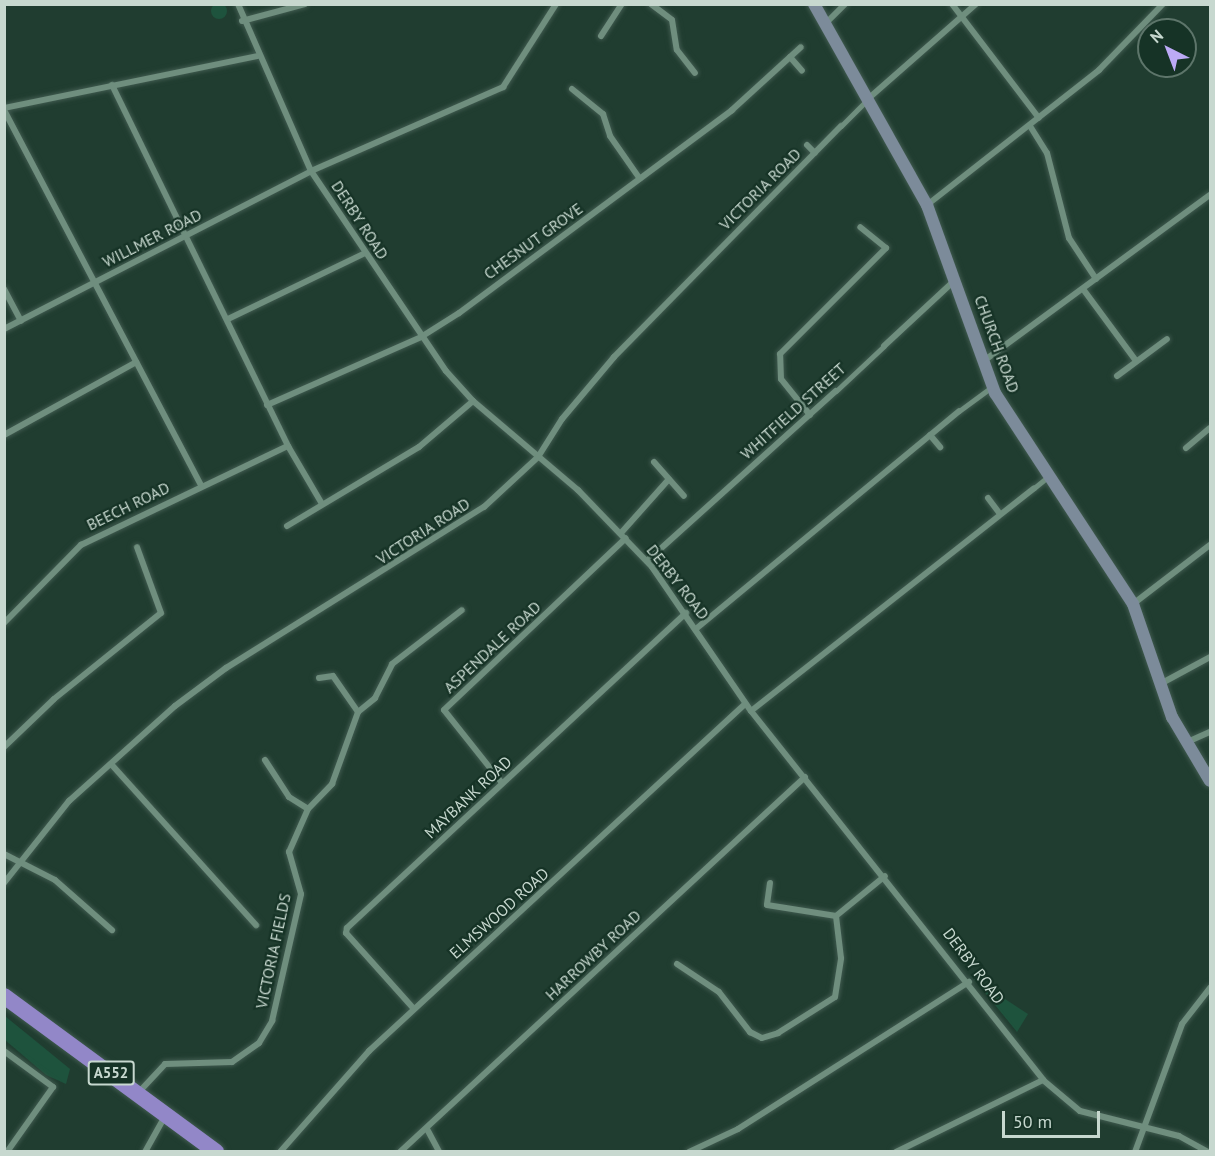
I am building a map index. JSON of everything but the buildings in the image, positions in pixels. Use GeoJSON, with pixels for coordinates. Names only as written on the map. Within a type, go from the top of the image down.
{"type":"FeatureCollection","features":[{"type":"Feature","properties":{"kind":"highway","name":"A552"},"geometry":{"type":"LineString","coordinates":[[4,996],[139,1092],[216,1152]]}},
{"type":"Feature","properties":{"kind":"main road","name":"CHURCH ROAD"},"geometry":{"type":"LineString","coordinates":[[814,4],[823,25],[869,98],[927,205],[993,386],[1048,476],[1097,542],[1133,604],[1185,743],[1210,781]]}},
{"type":"Feature","properties":{"kind":"street","name":"DERBY ROAD"},"geometry":{"type":"LineString","coordinates":[[238,4],[242,21],[312,171],[421,337],[473,401],[623,536],[647,561],[697,628],[750,711],[885,876],[1043,1080],[1080,1111],[1147,1129],[1208,1152]]}},
{"type":"Feature","properties":{"kind":"street"},"geometry":{"type":"LineString","coordinates":[[242,21],[305,4]]}},
{"type":"Feature","properties":{"kind":"street","name":"WILLMER ROAD"},"geometry":{"type":"LineString","coordinates":[[4,329],[312,171],[503,87],[556,4]]}},
{"type":"Feature","properties":{"kind":"street"},"geometry":{"type":"LineString","coordinates":[[601,36],[622,4]]}},
{"type":"Feature","properties":{"kind":"street"},"geometry":{"type":"LineString","coordinates":[[651,4],[672,20],[677,50],[695,73]]}},
{"type":"Feature","properties":{"kind":"street"},"geometry":{"type":"LineString","coordinates":[[823,25],[845,4]]}},
{"type":"Feature","properties":{"kind":"street"},"geometry":{"type":"LineString","coordinates":[[952,4],[1039,118]]}},
{"type":"Feature","properties":{"kind":"street"},"geometry":{"type":"LineString","coordinates":[[841,126],[869,98],[963,18],[976,4]]}},
{"type":"Feature","properties":{"kind":"street"},"geometry":{"type":"LineString","coordinates":[[927,205],[1030,126],[1125,47],[1163,4]]}},
{"type":"Feature","properties":{"kind":"street","name":"CHESNUT GROVE"},"geometry":{"type":"LineString","coordinates":[[267,405],[421,337],[732,110],[801,46]]}},
{"type":"Feature","properties":{"kind":"street"},"geometry":{"type":"LineString","coordinates":[[201,486],[4,109],[258,56]]}},
{"type":"Feature","properties":{"kind":"street"},"geometry":{"type":"LineString","coordinates":[[790,57],[802,70]]}},
{"type":"Feature","properties":{"kind":"street"},"geometry":{"type":"LineString","coordinates":[[112,85],[188,235],[267,405],[322,504]]}},
{"type":"Feature","properties":{"kind":"street"},"geometry":{"type":"LineString","coordinates":[[572,89],[603,114],[610,136],[640,178]]}},
{"type":"Feature","properties":{"kind":"street","name":"VICTORIA ROAD"},"geometry":{"type":"LineString","coordinates":[[4,883],[18,860],[111,764],[226,668],[406,559],[484,507],[538,458],[562,419],[614,357],[841,126]]}},
{"type":"Feature","properties":{"kind":"street"},"geometry":{"type":"LineString","coordinates":[[1030,126],[1047,153],[1070,238],[1096,279]]}},
{"type":"Feature","properties":{"kind":"street","name":"VICTORIA ROAD"},"geometry":{"type":"LineString","coordinates":[[807,145],[815,153]]}},
{"type":"Feature","properties":{"kind":"street"},"geometry":{"type":"LineString","coordinates":[[985,360],[1210,195]]}},
{"type":"Feature","properties":{"kind":"street"},"geometry":{"type":"LineString","coordinates":[[810,415],[781,379],[780,354],[886,248],[860,226]]}},
{"type":"Feature","properties":{"kind":"street"},"geometry":{"type":"LineString","coordinates":[[228,319],[365,253]]}},
{"type":"Feature","properties":{"kind":"street","name":"WHITFIELD STREET"},"geometry":{"type":"LineString","coordinates":[[647,561],[956,280]]}},
{"type":"Feature","properties":{"kind":"street"},"geometry":{"type":"LineString","coordinates":[[4,289],[21,321]]}},
{"type":"Feature","properties":{"kind":"street"},"geometry":{"type":"LineString","coordinates":[[1083,289],[1136,361]]}},
{"type":"Feature","properties":{"kind":"street"},"geometry":{"type":"LineString","coordinates":[[1117,376],[1167,339]]}},
{"type":"Feature","properties":{"kind":"street"},"geometry":{"type":"LineString","coordinates":[[4,435],[136,362]]}},
{"type":"Feature","properties":{"kind":"street"},"geometry":{"type":"LineString","coordinates":[[697,628],[959,411],[993,386]]}},
{"type":"Feature","properties":{"kind":"street"},"geometry":{"type":"LineString","coordinates":[[287,526],[419,447],[473,401]]}},
{"type":"Feature","properties":{"kind":"street"},"geometry":{"type":"LineString","coordinates":[[1186,448],[1210,428]]}},
{"type":"Feature","properties":{"kind":"street"},"geometry":{"type":"LineString","coordinates":[[930,435],[940,447]]}},
{"type":"Feature","properties":{"kind":"street","name":"BEECH ROAD"},"geometry":{"type":"LineString","coordinates":[[4,623],[81,545],[288,446]]}},
{"type":"Feature","properties":{"kind":"street"},"geometry":{"type":"LineString","coordinates":[[654,462],[684,496]]}},
{"type":"Feature","properties":{"kind":"street"},"geometry":{"type":"LineString","coordinates":[[750,711],[1048,476]]}},
{"type":"Feature","properties":{"kind":"street"},"geometry":{"type":"LineString","coordinates":[[623,536],[669,479]]}},
{"type":"Feature","properties":{"kind":"street"},"geometry":{"type":"LineString","coordinates":[[988,498],[1000,514]]}},
{"type":"Feature","properties":{"kind":"street","name":"ASPENDALE ROAD"},"geometry":{"type":"LineString","coordinates":[[502,783],[444,710],[623,536]]}},
{"type":"Feature","properties":{"kind":"street"},"geometry":{"type":"LineString","coordinates":[[1133,604],[1210,545]]}},
{"type":"Feature","properties":{"kind":"street"},"geometry":{"type":"LineString","coordinates":[[4,747],[54,699],[161,613],[137,547]]}},
{"type":"Feature","properties":{"kind":"street","name":"VICTORIA FIELDS"},"geometry":{"type":"LineString","coordinates":[[139,1092],[165,1064],[240,1058],[272,1021],[301,894],[289,852],[308,809],[332,784],[358,712],[375,698],[402,651],[462,610]]}},
{"type":"Feature","properties":{"kind":"street","name":"MAYBANK ROAD"},"geometry":{"type":"LineString","coordinates":[[414,1009],[346,933],[347,927],[686,613]]}},
{"type":"Feature","properties":{"kind":"street"},"geometry":{"type":"LineString","coordinates":[[1162,683],[1210,657]]}},
{"type":"Feature","properties":{"kind":"street"},"geometry":{"type":"LineString","coordinates":[[319,678],[333,676],[358,712]]}},
{"type":"Feature","properties":{"kind":"street","name":"ELMSWOOD ROAD"},"geometry":{"type":"LineString","coordinates":[[280,1152],[330,1091],[414,1009],[745,704]]}},
{"type":"Feature","properties":{"kind":"street"},"geometry":{"type":"LineString","coordinates":[[1185,743],[1210,732]]}},
{"type":"Feature","properties":{"kind":"street"},"geometry":{"type":"LineString","coordinates":[[265,760],[289,797],[308,809]]}},
{"type":"Feature","properties":{"kind":"street"},"geometry":{"type":"LineString","coordinates":[[111,764],[256,925]]}},
{"type":"Feature","properties":{"kind":"street","name":"HARROWBY ROAD"},"geometry":{"type":"LineString","coordinates":[[400,1152],[804,777]]}},
{"type":"Feature","properties":{"kind":"street"},"geometry":{"type":"LineString","coordinates":[[4,854],[55,880],[112,930]]}},
{"type":"Feature","properties":{"kind":"street"},"geometry":{"type":"LineString","coordinates":[[771,883],[767,905],[836,916],[885,876]]}},
{"type":"Feature","properties":{"kind":"street"},"geometry":{"type":"LineString","coordinates":[[677,964],[719,992],[750,1032],[762,1038],[778,1034],[835,997],[841,958],[836,916]]}},
{"type":"Feature","properties":{"kind":"street"},"geometry":{"type":"LineString","coordinates":[[688,1152],[738,1129],[969,982]]}},
{"type":"Feature","properties":{"kind":"street"},"geometry":{"type":"LineString","coordinates":[[1135,1152],[1147,1129],[1182,1024],[1210,988]]}},
{"type":"Feature","properties":{"kind":"street"},"geometry":{"type":"LineString","coordinates":[[4,1051],[53,1087],[7,1152]]}},
{"type":"Feature","properties":{"kind":"street"},"geometry":{"type":"LineString","coordinates":[[896,1152],[1043,1080]]}},
{"type":"Feature","properties":{"kind":"street"},"geometry":{"type":"LineString","coordinates":[[145,1152],[167,1113]]}},
{"type":"Feature","properties":{"kind":"street"},"geometry":{"type":"LineString","coordinates":[[427,1129],[439,1152]]}},
{"type":"Feature","properties":{"kind":"green space"},"geometry":{"type":"Polygon","coordinates":[[[216,3],[222,3],[227,11],[225,17],[216,19],[211,14],[211,8],[216,3]]]}},
{"type":"Feature","properties":{"kind":"green space"},"geometry":{"type":"Polygon","coordinates":[[[973,978],[1028,1014],[1017,1032],[973,978]]]}},
{"type":"Feature","properties":{"kind":"green space"},"geometry":{"type":"Polygon","coordinates":[[[5,1016],[70,1069],[66,1084],[46,1075],[5,1040],[5,1016]]]}}]}
